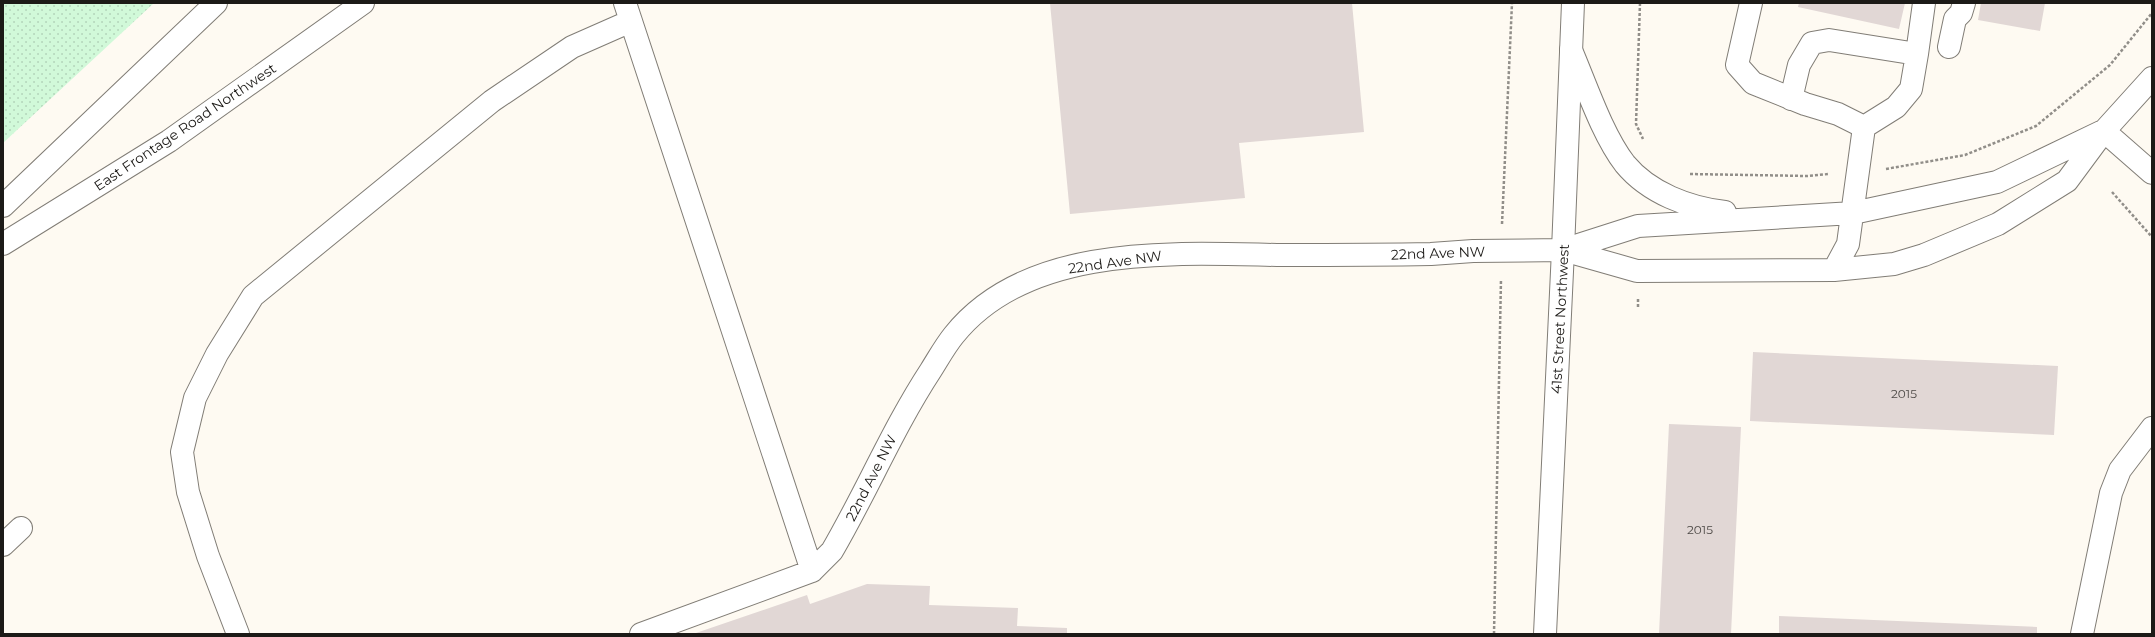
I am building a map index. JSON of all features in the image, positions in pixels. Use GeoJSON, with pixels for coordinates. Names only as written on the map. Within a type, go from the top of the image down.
{"type":"FeatureCollection","features":[{"type":"Feature","properties":{"kind":"main road"},"geometry":{"type":"LineString","coordinates":[[3,206],[216,3]]}},
{"type":"Feature","properties":{"kind":"main road","name":"East Frontage Road Northwest"},"geometry":{"type":"LineString","coordinates":[[3,244],[169,141],[362,3]]}},
{"type":"Feature","properties":{"kind":"main road","name":"41st Street Northwest"},"geometry":{"type":"LineString","coordinates":[[1545,634],[1573,3]]}},
{"type":"Feature","properties":{"kind":"main road"},"geometry":{"type":"LineString","coordinates":[[1751,3],[1736,65],[1753,83],[1791,99],[1838,114],[1864,127]]}},
{"type":"Feature","properties":{"kind":"main road"},"geometry":{"type":"LineString","coordinates":[[1864,127],[1896,107],[1911,89],[1924,3]]}},
{"type":"Feature","properties":{"kind":"main road"},"geometry":{"type":"LineString","coordinates":[[1949,47],[1955,19],[1961,13],[1964,3]]}},
{"type":"Feature","properties":{"kind":"main road"},"geometry":{"type":"LineString","coordinates":[[238,634],[208,556],[188,492],[182,452],[196,398],[217,354],[253,296],[492,101],[572,47],[628,12],[812,571]]}},
{"type":"Feature","properties":{"kind":"main road"},"geometry":{"type":"LineString","coordinates":[[1791,99],[1799,65],[1812,43],[1829,40],[1917,54]]}},
{"type":"Feature","properties":{"kind":"main road"},"geometry":{"type":"LineString","coordinates":[[1571,50],[1607,133],[1626,164],[1644,181],[1673,199],[1703,209],[1778,218]]}},
{"type":"Feature","properties":{"kind":"main road"},"geometry":{"type":"LineString","coordinates":[[1563,250],[1637,271],[1834,270],[1894,264],[1924,256],[1998,224],[2067,181],[2104,131],[2152,78]]}},
{"type":"Feature","properties":{"kind":"main road"},"geometry":{"type":"LineString","coordinates":[[1834,270],[1848,244],[1864,127]]}},
{"type":"Feature","properties":{"kind":"main road"},"geometry":{"type":"LineString","coordinates":[[1563,250],[1638,226],[1853,214],[1997,182],[2104,131]]}},
{"type":"Feature","properties":{"kind":"main road"},"geometry":{"type":"LineString","coordinates":[[2104,131],[2152,173]]}},
{"type":"Feature","properties":{"kind":"main road","name":"22nd Ave NW"},"geometry":{"type":"LineString","coordinates":[[640,634],[812,571],[832,551],[913,398],[953,336],[977,309],[1000,293],[1035,278],[1073,265],[1162,254],[1431,254],[1501,250],[1563,250]]}},
{"type":"Feature","properties":{"kind":"main road"},"geometry":{"type":"LineString","coordinates":[[2082,634],[2111,493],[2120,470],[2152,428]]}},
{"type":"Feature","properties":{"kind":"main road"},"geometry":{"type":"LineString","coordinates":[[3,545],[21,528]]}},
{"type":"Feature","properties":{"kind":"path"},"geometry":{"type":"LineString","coordinates":[[1494,634],[1501,250],[1512,3]]}},
{"type":"Feature","properties":{"kind":"path"},"geometry":{"type":"LineString","coordinates":[[1640,3],[1636,124],[1645,142]]}},
{"type":"Feature","properties":{"kind":"path"},"geometry":{"type":"LineString","coordinates":[[1686,174],[1807,176],[1888,169],[1965,155],[2036,126],[2110,65],[2152,13]]}},
{"type":"Feature","properties":{"kind":"path"},"geometry":{"type":"LineString","coordinates":[[2112,192],[2152,238]]}},
{"type":"Feature","properties":{"kind":"green space"},"geometry":{"type":"Polygon","coordinates":[[[3,3],[154,3],[3,143],[3,3]]]}},
{"type":"Feature","properties":{"kind":"building"},"geometry":{"type":"Polygon","coordinates":[[[1050,3],[1352,3],[1364,132],[1239,143],[1245,198],[1070,214],[1050,3]]]}},
{"type":"Feature","properties":{"kind":"building"},"geometry":{"type":"Polygon","coordinates":[[[1799,3],[1905,3],[1899,29],[1798,7],[1799,3]]]}},
{"type":"Feature","properties":{"kind":"building"},"geometry":{"type":"Polygon","coordinates":[[[1981,3],[2045,3],[2040,31],[1978,20],[1981,3]]]}},
{"type":"Feature","properties":{"kind":"building"},"geometry":{"type":"Polygon","coordinates":[[[1753,352],[2058,366],[2054,435],[1750,421],[1753,352]]]}},
{"type":"Feature","properties":{"kind":"building"},"geometry":{"type":"Polygon","coordinates":[[[1669,424],[1741,427],[1731,634],[1659,634],[1669,424]]]}},
{"type":"Feature","properties":{"kind":"building"},"geometry":{"type":"Polygon","coordinates":[[[867,584],[930,586],[929,605],[1018,608],[1017,626],[1067,628],[1067,634],[693,634],[807,595],[810,604],[867,584]]]}},
{"type":"Feature","properties":{"kind":"building"},"geometry":{"type":"Polygon","coordinates":[[[1779,616],[2037,627],[2037,634],[1779,634],[1779,616]]]}}]}
